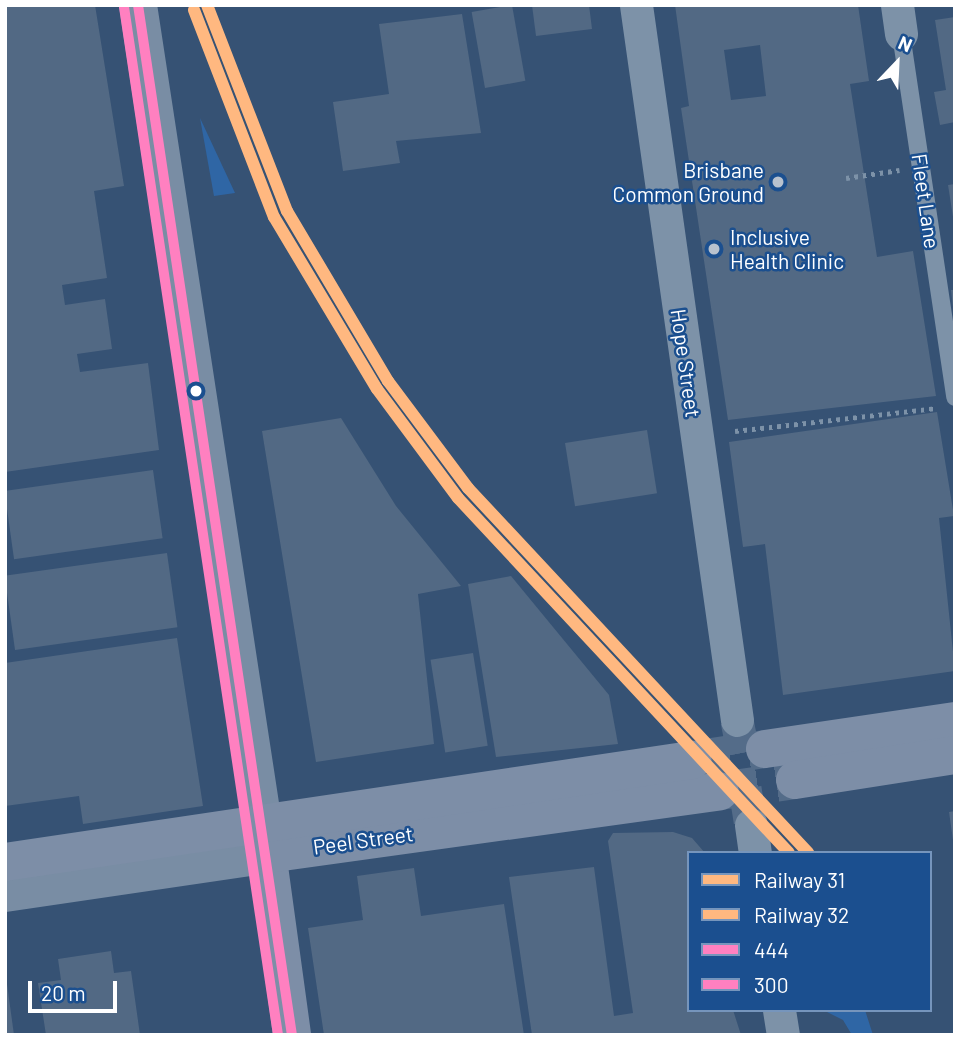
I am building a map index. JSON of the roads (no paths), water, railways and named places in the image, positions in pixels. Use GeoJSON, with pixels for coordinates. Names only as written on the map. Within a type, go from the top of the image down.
{"type":"FeatureCollection","features":[{"type":"Feature","properties":{"kind":"main road"},"geometry":{"type":"LineString","coordinates":[[138,5],[266,839],[292,1035]]}},
{"type":"Feature","properties":{"kind":"main road"},"geometry":{"type":"LineString","coordinates":[[765,749],[955,721]]}},
{"type":"Feature","properties":{"kind":"main road"},"geometry":{"type":"LineString","coordinates":[[795,780],[955,755]]}},
{"type":"Feature","properties":{"kind":"main road","name":"Peel Street"},"geometry":{"type":"LineString","coordinates":[[5,893],[266,839],[692,760]]}},
{"type":"Feature","properties":{"kind":"main road","name":"Peel Street"},"geometry":{"type":"LineString","coordinates":[[5,862],[266,839],[720,791]]}},
{"type":"Feature","properties":{"kind":"street","name":"Hope Street"},"geometry":{"type":"LineString","coordinates":[[636,5],[737,720]]}},
{"type":"Feature","properties":{"kind":"street"},"geometry":{"type":"LineString","coordinates":[[779,1012],[783,1035]]}},
{"type":"Feature","properties":{"kind":"lane","name":"Fleet Lane"},"geometry":{"type":"LineString","coordinates":[[899,20],[947,402]]}},
{"type":"Feature","properties":{"kind":"tunnel"},"geometry":{"type":"LineString","coordinates":[[737,720],[743,752]]}},
{"type":"Feature","properties":{"kind":"tunnel"},"geometry":{"type":"LineString","coordinates":[[692,760],[765,749]]}},
{"type":"Feature","properties":{"kind":"tunnel"},"geometry":{"type":"LineString","coordinates":[[720,791],[795,780]]}},
{"type":"Feature","properties":{"kind":"tunnel"},"geometry":{"type":"LineString","coordinates":[[745,788],[751,825]]}},
{"type":"Feature","properties":{"kind":"rail line","name":"31"},"geometry":{"type":"LineString","coordinates":[[207,5],[287,211],[388,381],[468,488],[806,851]]}},
{"type":"Feature","properties":{"kind":"rail line","name":"32"},"geometry":{"type":"LineString","coordinates":[[194,10],[274,217],[377,389],[458,498],[787,851]]}},
{"type":"Feature","properties":{"kind":"place","name":"Brisbane Common Ground"},"geometry":{"type":"Point","coordinates":[778,182]}},
{"type":"Feature","properties":{"kind":"place","name":"Inclusive Health Clinic"},"geometry":{"type":"Point","coordinates":[714,249]}}]}
